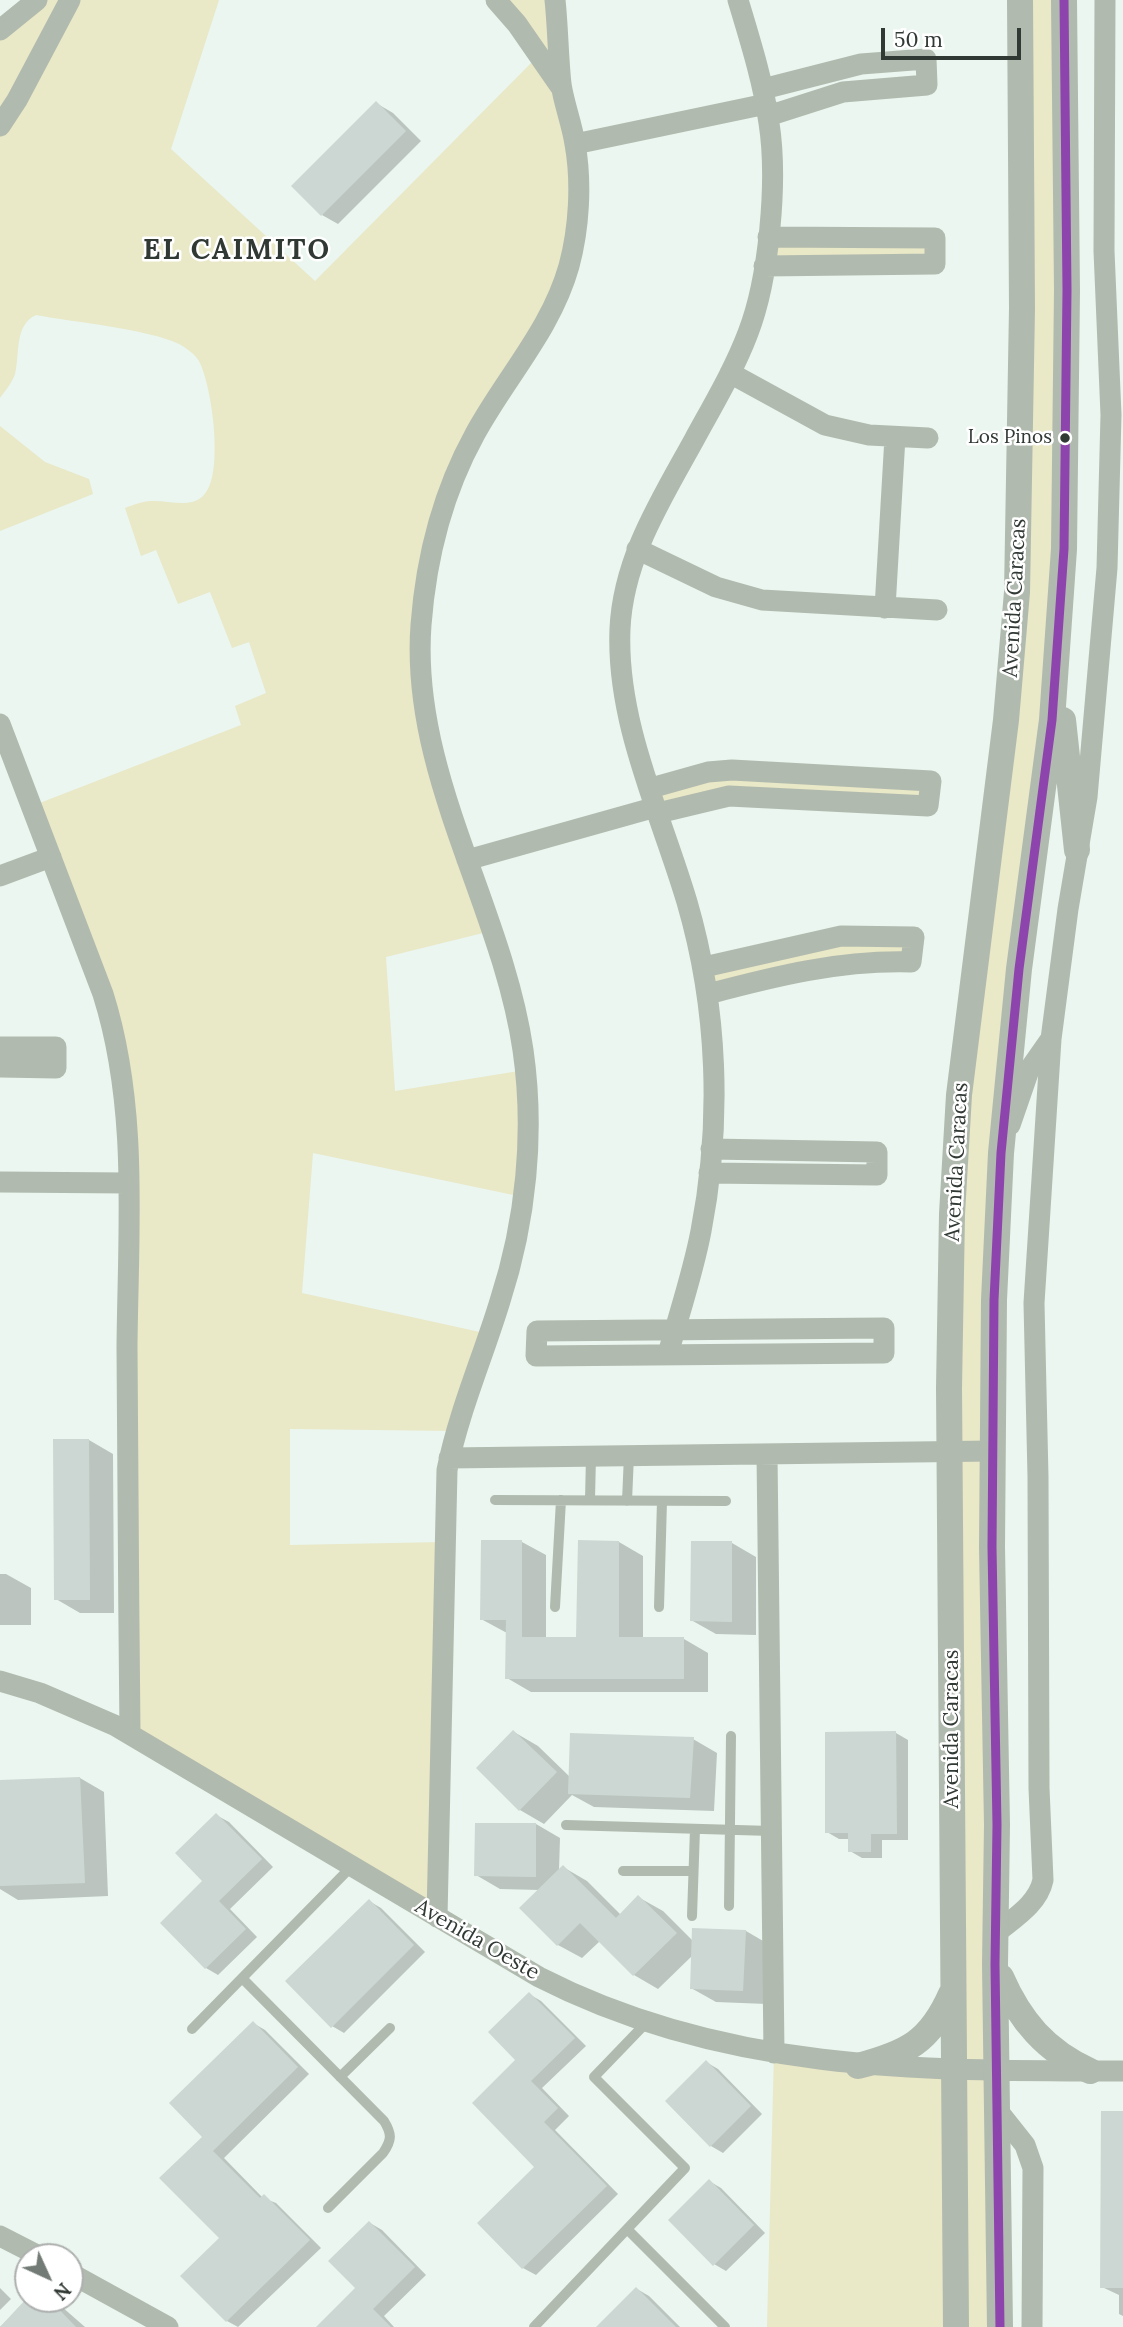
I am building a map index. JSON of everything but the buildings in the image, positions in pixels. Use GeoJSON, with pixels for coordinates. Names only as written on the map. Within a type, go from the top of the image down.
{"type":"FeatureCollection","features":[{"type":"Feature","properties":{"kind":"street"},"geometry":{"type":"LineString","coordinates":[[0,30],[37,0]]}},
{"type":"Feature","properties":{"kind":"street"},"geometry":{"type":"LineString","coordinates":[[0,126],[17,100],[70,0]]}},
{"type":"Feature","properties":{"kind":"street"},"geometry":{"type":"LineString","coordinates":[[496,0],[517,24],[562,87]]}},
{"type":"Feature","properties":{"kind":"street"},"geometry":{"type":"LineString","coordinates":[[437,1917],[442,1606],[449,1458],[512,1259],[524,1186],[527,1145],[525,1077],[517,1021],[508,982],[446,794],[425,702],[421,632],[428,564],[449,494],[474,436],[534,343],[559,295],[569,267],[574,240],[579,170],[562,87],[555,0]]}},
{"type":"Feature","properties":{"kind":"street"},"geometry":{"type":"LineString","coordinates":[[668,1354],[701,1234],[711,1149],[713,1064],[704,967],[627,704],[621,654],[623,599],[637,549],[660,499],[730,373],[749,331],[764,266],[768,237],[771,148],[766,103],[738,0]]}},
{"type":"Feature","properties":{"kind":"street","name":"Avenida Caracas"},"geometry":{"type":"LineString","coordinates":[[956,2327],[950,1452],[952,1214],[959,1095],[1006,720],[1020,543],[1020,0]]}},
{"type":"Feature","properties":{"kind":"street","name":"Avenida Caracas"},"geometry":{"type":"LineString","coordinates":[[1000,2327],[995,1964],[993,1312],[1000,1153],[1017,992],[1052,720],[1066,481],[1064,0]]}},
{"type":"Feature","properties":{"kind":"street"},"geometry":{"type":"LineString","coordinates":[[996,1933],[1028,1906],[1040,1891],[1043,1880],[1039,1788],[1038,1477],[1034,1303],[1051,1039],[1087,797],[1107,568],[1111,415],[1104,251],[1105,0]]}},
{"type":"Feature","properties":{"kind":"street"},"geometry":{"type":"LineString","coordinates":[[575,144],[766,103],[843,92],[927,85],[926,60],[862,64],[766,103]]}},
{"type":"Feature","properties":{"kind":"street"},"geometry":{"type":"LineString","coordinates":[[0,103],[0,116]]}},
{"type":"Feature","properties":{"kind":"street"},"geometry":{"type":"LineString","coordinates":[[764,266],[934,264],[934,239],[768,237]]}},
{"type":"Feature","properties":{"kind":"street"},"geometry":{"type":"LineString","coordinates":[[730,373],[825,425],[845,431],[928,438]]}},
{"type":"Feature","properties":{"kind":"street"},"geometry":{"type":"LineString","coordinates":[[885,608],[895,437]]}},
{"type":"Feature","properties":{"kind":"street"},"geometry":{"type":"LineString","coordinates":[[637,549],[738,595],[793,604],[937,610]]}},
{"type":"Feature","properties":{"kind":"street"},"geometry":{"type":"LineString","coordinates":[[1056,644],[1069,795],[1077,850]]}},
{"type":"Feature","properties":{"kind":"street"},"geometry":{"type":"LineString","coordinates":[[0,724],[114,1028],[124,1087],[128,1183],[130,1734]]}},
{"type":"Feature","properties":{"kind":"street"},"geometry":{"type":"LineString","coordinates":[[467,860],[655,803],[729,796],[928,806],[931,781],[752,769],[708,772],[655,803]]}},
{"type":"Feature","properties":{"kind":"street"},"geometry":{"type":"LineString","coordinates":[[0,876],[51,857]]}},
{"type":"Feature","properties":{"kind":"street"},"geometry":{"type":"LineString","coordinates":[[704,967],[829,938],[914,937],[911,962],[867,961],[817,967],[708,994]]}},
{"type":"Feature","properties":{"kind":"street"},"geometry":{"type":"LineString","coordinates":[[1000,1153],[1029,1070],[1051,1039]]}},
{"type":"Feature","properties":{"kind":"street"},"geometry":{"type":"LineString","coordinates":[[0,1047],[55,1047],[56,1068],[0,1068]]}},
{"type":"Feature","properties":{"kind":"street"},"geometry":{"type":"LineString","coordinates":[[709,1172],[877,1175],[877,1152],[711,1149]]}},
{"type":"Feature","properties":{"kind":"street"},"geometry":{"type":"LineString","coordinates":[[0,1182],[128,1183]]}},
{"type":"Feature","properties":{"kind":"street"},"geometry":{"type":"LineString","coordinates":[[884,1328],[884,1353],[536,1356],[537,1331],[674,1331],[884,1328]]}},
{"type":"Feature","properties":{"kind":"street"},"geometry":{"type":"LineString","coordinates":[[449,1458],[992,1451]]}},
{"type":"Feature","properties":{"kind":"street"},"geometry":{"type":"LineString","coordinates":[[767,1454],[774,2053]]}},
{"type":"Feature","properties":{"kind":"street","name":"Avenida Oeste"},"geometry":{"type":"LineString","coordinates":[[0,1681],[74,1707],[130,1734],[565,1990],[646,2022],[695,2037],[858,2066],[954,2071],[1123,2071]]}},
{"type":"Feature","properties":{"kind":"street"},"geometry":{"type":"LineString","coordinates":[[995,1964],[1014,2007],[1026,2023],[1065,2059],[1090,2071]]}},
{"type":"Feature","properties":{"kind":"street"},"geometry":{"type":"LineString","coordinates":[[858,2066],[912,2047],[941,2018],[954,1990]]}},
{"type":"Feature","properties":{"kind":"street"},"geometry":{"type":"LineString","coordinates":[[998,2110],[1025,2145],[1033,2168],[1032,2327]]}},
{"type":"Feature","properties":{"kind":"street"},"geometry":{"type":"LineString","coordinates":[[84,2281],[168,2327]]}},
{"type":"Feature","properties":{"kind":"lane"},"geometry":{"type":"LineString","coordinates":[[627,1501],[629,1455]]}},
{"type":"Feature","properties":{"kind":"lane"},"geometry":{"type":"LineString","coordinates":[[590,1500],[591,1456]]}},
{"type":"Feature","properties":{"kind":"lane"},"geometry":{"type":"LineString","coordinates":[[495,1500],[726,1501]]}},
{"type":"Feature","properties":{"kind":"lane"},"geometry":{"type":"LineString","coordinates":[[555,1607],[561,1500]]}},
{"type":"Feature","properties":{"kind":"lane"},"geometry":{"type":"LineString","coordinates":[[659,1607],[662,1501]]}},
{"type":"Feature","properties":{"kind":"lane"},"geometry":{"type":"LineString","coordinates":[[729,1906],[732,1736]]}},
{"type":"Feature","properties":{"kind":"lane"},"geometry":{"type":"LineString","coordinates":[[566,1825],[771,1831]]}},
{"type":"Feature","properties":{"kind":"lane"},"geometry":{"type":"LineString","coordinates":[[692,1916],[695,1829]]}},
{"type":"Feature","properties":{"kind":"lane"},"geometry":{"type":"LineString","coordinates":[[192,2029],[352,1866]]}},
{"type":"Feature","properties":{"kind":"lane"},"geometry":{"type":"LineString","coordinates":[[624,1871],[693,1871]]}},
{"type":"Feature","properties":{"kind":"lane"},"geometry":{"type":"LineString","coordinates":[[242,1978],[384,2121],[390,2132],[390,2142],[328,2208]]}},
{"type":"Feature","properties":{"kind":"lane"},"geometry":{"type":"LineString","coordinates":[[534,2327],[685,2168],[594,2077],[646,2022]]}},
{"type":"Feature","properties":{"kind":"lane"},"geometry":{"type":"LineString","coordinates":[[340,2077],[390,2028]]}},
{"type":"Feature","properties":{"kind":"lane"},"geometry":{"type":"LineString","coordinates":[[626,2229],[725,2327]]}},
{"type":"Feature","properties":{"kind":"green space"},"geometry":{"type":"Polygon","coordinates":[[[37,0],[219,0],[171,149],[315,281],[539,55],[496,0],[555,0],[569,115],[569,267],[449,494],[421,666],[491,931],[386,957],[395,1091],[525,1070],[523,1197],[313,1153],[302,1293],[489,1334],[456,1431],[290,1429],[290,1545],[444,1542],[437,1917],[130,1734],[124,1087],[32,806],[241,725],[235,706],[266,693],[249,642],[232,648],[210,592],[178,604],[156,550],[141,556],[125,508],[148,501],[191,502],[203,496],[210,486],[215,451],[212,409],[204,373],[195,356],[179,344],[149,334],[36,315],[24,326],[19,341],[15,374],[0,398],[0,30],[37,0]]]}},
{"type":"Feature","properties":{"kind":"green space"},"geometry":{"type":"Polygon","coordinates":[[[1020,0],[1064,0],[1066,481],[1005,1103],[1000,2327],[767,2327],[774,2053],[954,2071],[952,1214],[1006,720],[1020,0]]]}},
{"type":"Feature","properties":{"kind":"green space"},"geometry":{"type":"Polygon","coordinates":[[[935,238],[935,264],[764,265],[768,239],[935,238]]]}},
{"type":"Feature","properties":{"kind":"green space"},"geometry":{"type":"Polygon","coordinates":[[[0,426],[45,462],[89,479],[93,494],[0,531],[0,426]]]}},
{"type":"Feature","properties":{"kind":"green space"},"geometry":{"type":"Polygon","coordinates":[[[685,778],[931,781],[928,806],[748,796],[658,813],[651,788],[685,778]]]}},
{"type":"Feature","properties":{"kind":"green space"},"geometry":{"type":"Polygon","coordinates":[[[914,937],[911,962],[708,994],[704,967],[816,940],[914,937]]]}},
{"type":"Feature","properties":{"kind":"transit line"},"geometry":{"type":"LineString","coordinates":[[1000,2327],[995,1964],[997,1825],[992,1547],[994,1300],[1001,1153],[1019,969],[1052,720],[1064,549],[1067,290],[1064,0]]}},
{"type":"Feature","properties":{"kind":"place","name":"Los Pinos"},"geometry":{"type":"Point","coordinates":[1065,438]}},
{"type":"Feature","properties":{"kind":"district","name":"EL CAIMITO"},"geometry":{"type":"Point","coordinates":[237,251]}}]}
